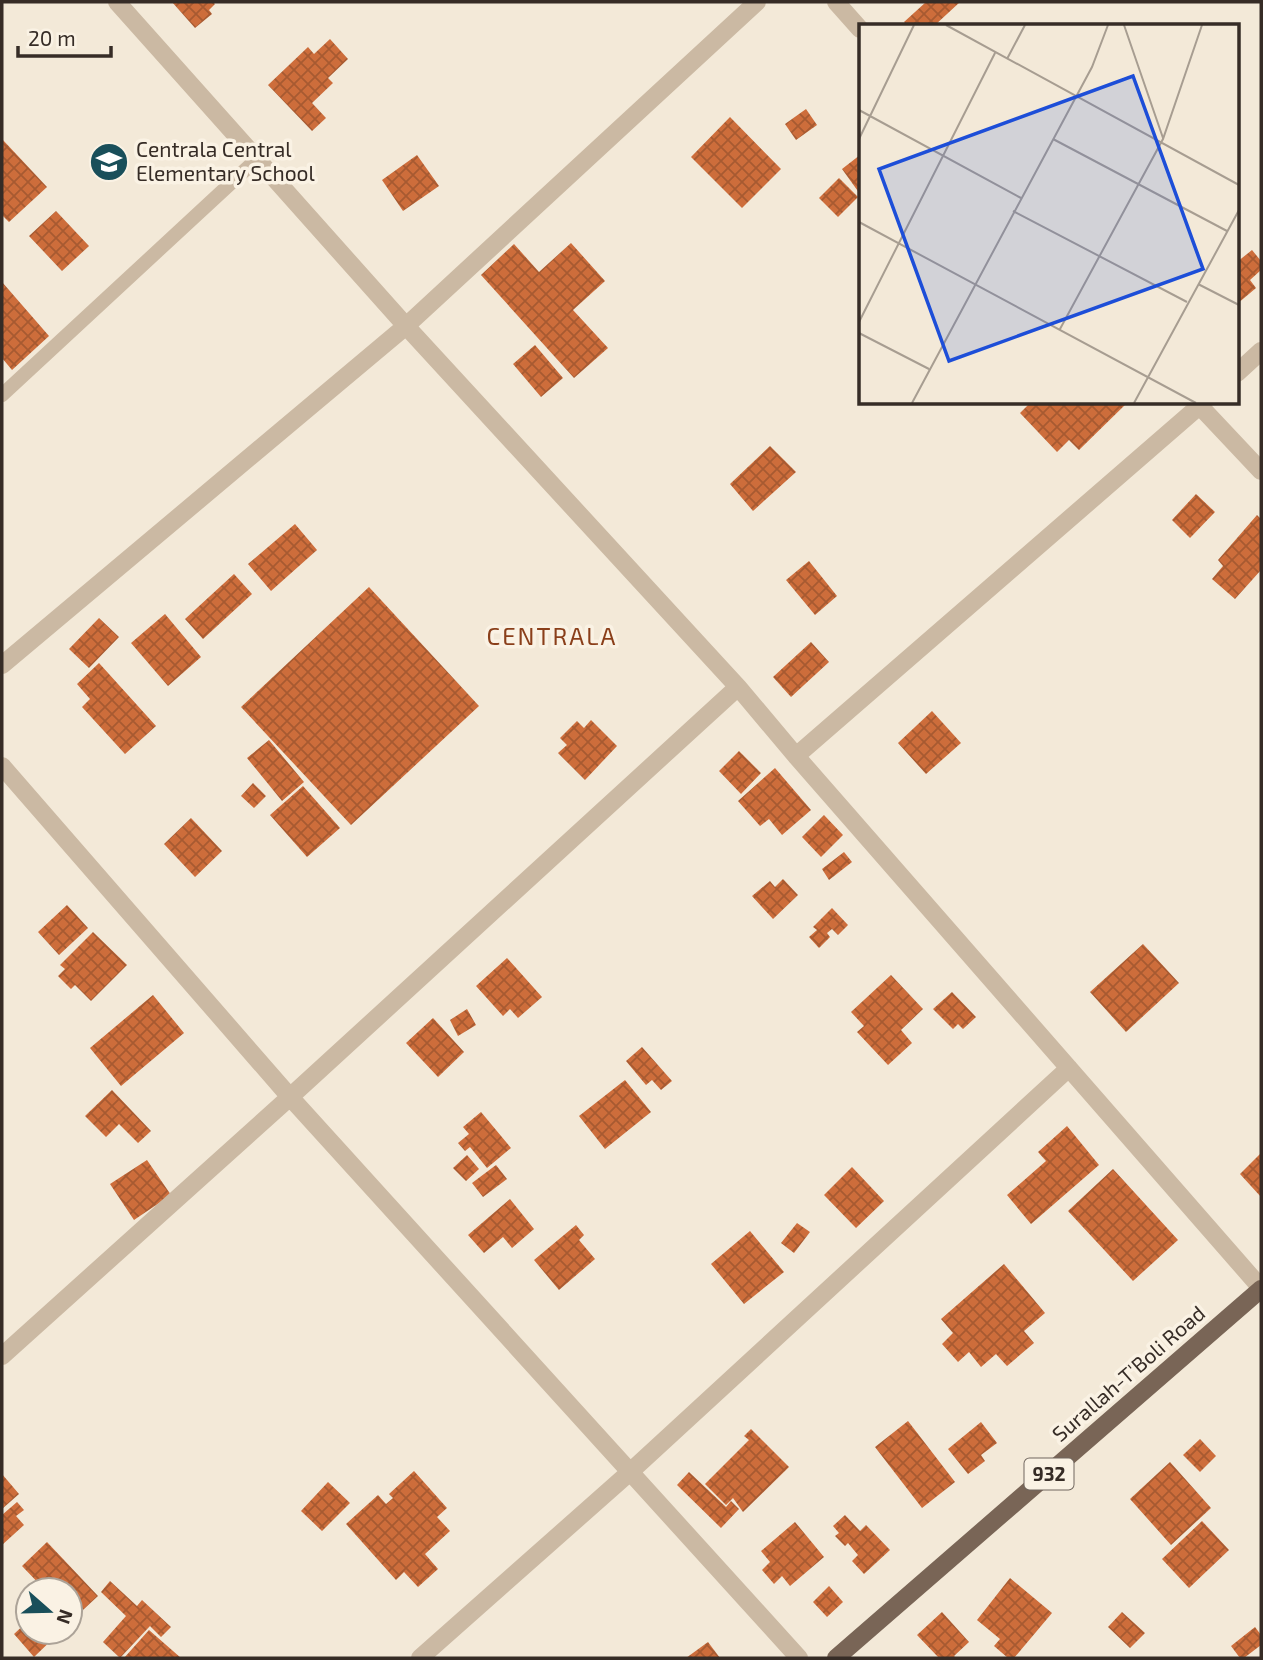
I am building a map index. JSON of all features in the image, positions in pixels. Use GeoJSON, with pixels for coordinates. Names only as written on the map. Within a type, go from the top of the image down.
{"type":"FeatureCollection","features":[{"type":"Feature","properties":{"kind":"main road","name":"Surallah-T'Boli Road"},"geometry":{"type":"LineString","coordinates":[[836,1658],[1261,1289]]}},
{"type":"Feature","properties":{"kind":"street"},"geometry":{"type":"LineString","coordinates":[[117,2],[406,326],[738,687],[796,757],[1261,1289]]}},
{"type":"Feature","properties":{"kind":"street"},"geometry":{"type":"LineString","coordinates":[[2,665],[406,326],[757,2]]}},
{"type":"Feature","properties":{"kind":"street"},"geometry":{"type":"LineString","coordinates":[[836,2],[859,28]]}},
{"type":"Feature","properties":{"kind":"street"},"geometry":{"type":"LineString","coordinates":[[1238,372],[1261,351]]}},
{"type":"Feature","properties":{"kind":"street"},"geometry":{"type":"LineString","coordinates":[[796,757],[1200,404],[1261,471]]}},
{"type":"Feature","properties":{"kind":"street"},"geometry":{"type":"LineString","coordinates":[[2,1356],[738,687]]}},
{"type":"Feature","properties":{"kind":"street"},"geometry":{"type":"LineString","coordinates":[[2,766],[290,1097],[799,1658]]}},
{"type":"Feature","properties":{"kind":"street"},"geometry":{"type":"LineString","coordinates":[[419,1658],[630,1472],[1069,1068]]}},
{"type":"Feature","properties":{"kind":"lane"},"geometry":{"type":"LineString","coordinates":[[2,395],[257,159]]}},
{"type":"Feature","properties":{"kind":"building"},"geometry":{"type":"Polygon","coordinates":[[[172,2],[215,4],[209,10],[212,14],[195,28],[172,2]]]}},
{"type":"Feature","properties":{"kind":"building"},"geometry":{"type":"Polygon","coordinates":[[[926,2],[960,2],[936,24],[904,22],[926,2]]]}},
{"type":"Feature","properties":{"kind":"building"},"geometry":{"type":"Polygon","coordinates":[[[330,39],[348,59],[328,78],[333,83],[312,103],[326,118],[312,131],[268,85],[308,47],[314,54],[330,39]]]}},
{"type":"Feature","properties":{"kind":"building"},"geometry":{"type":"Polygon","coordinates":[[[806,109],[817,125],[796,140],[785,124],[806,109]]]}},
{"type":"Feature","properties":{"kind":"building"},"geometry":{"type":"Polygon","coordinates":[[[730,117],[781,169],[742,208],[691,157],[730,117]]]}},
{"type":"Feature","properties":{"kind":"building"},"geometry":{"type":"Polygon","coordinates":[[[2,139],[47,187],[9,222],[2,215],[2,139]]]}},
{"type":"Feature","properties":{"kind":"building"},"geometry":{"type":"Polygon","coordinates":[[[417,155],[439,186],[403,211],[382,180],[417,155]]]}},
{"type":"Feature","properties":{"kind":"building"},"geometry":{"type":"Polygon","coordinates":[[[859,156],[859,193],[842,169],[859,156]]]}},
{"type":"Feature","properties":{"kind":"building"},"geometry":{"type":"Polygon","coordinates":[[[839,178],[858,197],[838,217],[819,198],[839,178]]]}},
{"type":"Feature","properties":{"kind":"building"},"geometry":{"type":"Polygon","coordinates":[[[56,211],[89,246],[62,271],[29,236],[56,211]]]}},
{"type":"Feature","properties":{"kind":"building"},"geometry":{"type":"Polygon","coordinates":[[[571,243],[605,281],[573,310],[608,348],[574,378],[481,275],[514,244],[539,272],[571,243]]]}},
{"type":"Feature","properties":{"kind":"building"},"geometry":{"type":"Polygon","coordinates":[[[1252,250],[1261,261],[1261,270],[1250,280],[1256,288],[1238,303],[1238,261],[1252,250]]]}},
{"type":"Feature","properties":{"kind":"building"},"geometry":{"type":"Polygon","coordinates":[[[2,282],[49,336],[12,370],[2,358],[2,282]]]}},
{"type":"Feature","properties":{"kind":"building"},"geometry":{"type":"Polygon","coordinates":[[[535,345],[563,378],[541,397],[513,364],[535,345]]]}},
{"type":"Feature","properties":{"kind":"building"},"geometry":{"type":"Polygon","coordinates":[[[1029,404],[1126,404],[1079,450],[1069,440],[1057,452],[1020,413],[1029,404]]]}},
{"type":"Feature","properties":{"kind":"building"},"geometry":{"type":"Polygon","coordinates":[[[770,446],[796,472],[753,511],[730,484],[770,446]]]}},
{"type":"Feature","properties":{"kind":"building"},"geometry":{"type":"Polygon","coordinates":[[[1196,494],[1215,512],[1190,538],[1172,520],[1196,494]]]}},
{"type":"Feature","properties":{"kind":"building"},"geometry":{"type":"Polygon","coordinates":[[[1257,515],[1261,519],[1261,570],[1235,599],[1212,579],[1223,566],[1218,560],[1257,515]]]}},
{"type":"Feature","properties":{"kind":"building"},"geometry":{"type":"Polygon","coordinates":[[[295,524],[317,550],[271,591],[248,564],[295,524]]]}},
{"type":"Feature","properties":{"kind":"building"},"geometry":{"type":"Polygon","coordinates":[[[809,561],[837,596],[815,615],[786,580],[809,561]]]}},
{"type":"Feature","properties":{"kind":"building"},"geometry":{"type":"Polygon","coordinates":[[[234,574],[252,594],[203,639],[185,619],[234,574]]]}},
{"type":"Feature","properties":{"kind":"building"},"geometry":{"type":"Polygon","coordinates":[[[369,587],[479,706],[351,825],[241,707],[369,587]]]}},
{"type":"Feature","properties":{"kind":"building"},"geometry":{"type":"Polygon","coordinates":[[[165,614],[201,657],[168,686],[131,643],[165,614]]]}},
{"type":"Feature","properties":{"kind":"building"},"geometry":{"type":"Polygon","coordinates":[[[99,618],[119,637],[89,668],[69,649],[99,618]]]}},
{"type":"Feature","properties":{"kind":"building"},"geometry":{"type":"Polygon","coordinates":[[[811,642],[829,662],[791,697],[773,677],[811,642]]]}},
{"type":"Feature","properties":{"kind":"building"},"geometry":{"type":"Polygon","coordinates":[[[99,663],[156,726],[125,754],[82,707],[90,699],[77,684],[99,663]]]}},
{"type":"Feature","properties":{"kind":"building"},"geometry":{"type":"Polygon","coordinates":[[[932,711],[961,743],[926,774],[898,743],[932,711]]]}},
{"type":"Feature","properties":{"kind":"building"},"geometry":{"type":"Polygon","coordinates":[[[591,720],[617,746],[585,780],[558,753],[567,745],[560,738],[577,721],[584,728],[591,720]]]}},
{"type":"Feature","properties":{"kind":"building"},"geometry":{"type":"Polygon","coordinates":[[[269,740],[304,782],[282,801],[247,758],[269,740]]]}},
{"type":"Feature","properties":{"kind":"building"},"geometry":{"type":"Polygon","coordinates":[[[739,751],[761,773],[741,794],[719,771],[739,751]]]}},
{"type":"Feature","properties":{"kind":"building"},"geometry":{"type":"Polygon","coordinates":[[[775,768],[811,810],[782,835],[769,819],[760,826],[738,801],[775,768]]]}},
{"type":"Feature","properties":{"kind":"building"},"geometry":{"type":"Polygon","coordinates":[[[253,783],[266,796],[254,808],[241,796],[253,783]]]}},
{"type":"Feature","properties":{"kind":"building"},"geometry":{"type":"Polygon","coordinates":[[[303,786],[340,828],[307,857],[270,815],[303,786]]]}},
{"type":"Feature","properties":{"kind":"building"},"geometry":{"type":"Polygon","coordinates":[[[824,815],[843,835],[821,857],[802,837],[824,815]]]}},
{"type":"Feature","properties":{"kind":"building"},"geometry":{"type":"Polygon","coordinates":[[[191,818],[222,851],[195,877],[164,844],[191,818]]]}},
{"type":"Feature","properties":{"kind":"building"},"geometry":{"type":"Polygon","coordinates":[[[844,852],[852,862],[829,880],[822,869],[844,852]]]}},
{"type":"Feature","properties":{"kind":"building"},"geometry":{"type":"Polygon","coordinates":[[[783,879],[798,895],[773,919],[752,896],[770,881],[775,887],[783,879]]]}},
{"type":"Feature","properties":{"kind":"building"},"geometry":{"type":"Polygon","coordinates":[[[67,905],[88,928],[59,955],[38,932],[67,905]]]}},
{"type":"Feature","properties":{"kind":"building"},"geometry":{"type":"Polygon","coordinates":[[[832,908],[848,925],[838,935],[832,929],[827,933],[830,937],[819,948],[809,937],[817,930],[813,927],[832,908]]]}},
{"type":"Feature","properties":{"kind":"building"},"geometry":{"type":"Polygon","coordinates":[[[93,932],[127,965],[91,1001],[75,985],[71,989],[58,976],[65,969],[60,965],[93,932]]]}},
{"type":"Feature","properties":{"kind":"building"},"geometry":{"type":"Polygon","coordinates":[[[1143,944],[1179,983],[1126,1032],[1090,992],[1143,944]]]}},
{"type":"Feature","properties":{"kind":"building"},"geometry":{"type":"Polygon","coordinates":[[[507,958],[542,997],[518,1018],[510,1009],[503,1016],[476,986],[507,958]]]}},
{"type":"Feature","properties":{"kind":"building"},"geometry":{"type":"Polygon","coordinates":[[[891,975],[923,1009],[901,1030],[912,1043],[888,1065],[857,1032],[864,1026],[851,1012],[891,975]]]}},
{"type":"Feature","properties":{"kind":"building"},"geometry":{"type":"Polygon","coordinates":[[[952,992],[976,1017],[963,1029],[958,1024],[953,1029],[933,1009],[952,992]]]}},
{"type":"Feature","properties":{"kind":"building"},"geometry":{"type":"Polygon","coordinates":[[[153,995],[184,1033],[121,1086],[90,1048],[153,995]]]}},
{"type":"Feature","properties":{"kind":"building"},"geometry":{"type":"Polygon","coordinates":[[[467,1009],[476,1025],[458,1036],[450,1020],[467,1009]]]}},
{"type":"Feature","properties":{"kind":"building"},"geometry":{"type":"Polygon","coordinates":[[[433,1018],[464,1052],[438,1077],[406,1043],[433,1018]]]}},
{"type":"Feature","properties":{"kind":"building"},"geometry":{"type":"Polygon","coordinates":[[[642,1047],[672,1081],[661,1090],[652,1080],[646,1085],[626,1061],[642,1047]]]}},
{"type":"Feature","properties":{"kind":"building"},"geometry":{"type":"Polygon","coordinates":[[[625,1080],[651,1112],[605,1149],[579,1116],[625,1080]]]}},
{"type":"Feature","properties":{"kind":"building"},"geometry":{"type":"Polygon","coordinates":[[[112,1090],[151,1131],[138,1143],[119,1124],[106,1137],[85,1116],[112,1090]]]}},
{"type":"Feature","properties":{"kind":"building"},"geometry":{"type":"Polygon","coordinates":[[[481,1112],[511,1148],[487,1168],[470,1147],[465,1151],[458,1143],[469,1134],[463,1127],[481,1112]]]}},
{"type":"Feature","properties":{"kind":"building"},"geometry":{"type":"Polygon","coordinates":[[[1067,1126],[1099,1165],[1031,1224],[1007,1195],[1046,1161],[1038,1152],[1067,1126]]]}},
{"type":"Feature","properties":{"kind":"building"},"geometry":{"type":"Polygon","coordinates":[[[1261,1153],[1261,1197],[1240,1174],[1261,1153]]]}},
{"type":"Feature","properties":{"kind":"building"},"geometry":{"type":"Polygon","coordinates":[[[467,1155],[479,1169],[466,1181],[453,1168],[467,1155]]]}},
{"type":"Feature","properties":{"kind":"building"},"geometry":{"type":"Polygon","coordinates":[[[147,1160],[171,1195],[134,1220],[110,1184],[147,1160]]]}},
{"type":"Feature","properties":{"kind":"building"},"geometry":{"type":"Polygon","coordinates":[[[496,1165],[507,1179],[483,1197],[472,1183],[496,1165]]]}},
{"type":"Feature","properties":{"kind":"building"},"geometry":{"type":"Polygon","coordinates":[[[852,1167],[884,1201],[856,1228],[824,1195],[852,1167]]]}},
{"type":"Feature","properties":{"kind":"building"},"geometry":{"type":"Polygon","coordinates":[[[1113,1169],[1178,1240],[1133,1281],[1068,1211],[1113,1169]]]}},
{"type":"Feature","properties":{"kind":"building"},"geometry":{"type":"Polygon","coordinates":[[[510,1199],[534,1229],[512,1248],[503,1237],[484,1253],[468,1235],[510,1199]]]}},
{"type":"Feature","properties":{"kind":"building"},"geometry":{"type":"Polygon","coordinates":[[[797,1223],[810,1232],[794,1253],[781,1243],[797,1223]]]}},
{"type":"Feature","properties":{"kind":"building"},"geometry":{"type":"Polygon","coordinates":[[[576,1225],[584,1235],[579,1240],[595,1259],[559,1290],[534,1260],[576,1225]]]}},
{"type":"Feature","properties":{"kind":"building"},"geometry":{"type":"Polygon","coordinates":[[[750,1231],[784,1272],[744,1304],[711,1264],[750,1231]]]}},
{"type":"Feature","properties":{"kind":"building"},"geometry":{"type":"Polygon","coordinates":[[[1004,1264],[1045,1313],[1024,1331],[1034,1343],[1007,1366],[996,1354],[981,1367],[969,1352],[958,1362],[942,1344],[953,1333],[941,1319],[1004,1264]]]}},
{"type":"Feature","properties":{"kind":"building"},"geometry":{"type":"Polygon","coordinates":[[[908,1421],[955,1482],[922,1508],[875,1447],[908,1421]]]}},
{"type":"Feature","properties":{"kind":"building"},"geometry":{"type":"Polygon","coordinates":[[[981,1422],[997,1443],[981,1455],[985,1461],[968,1474],[948,1449],[981,1422]]]}},
{"type":"Feature","properties":{"kind":"building"},"geometry":{"type":"Polygon","coordinates":[[[751,1429],[789,1467],[743,1512],[733,1498],[726,1505],[705,1484],[749,1440],[744,1436],[751,1429]]]}},
{"type":"Feature","properties":{"kind":"building"},"geometry":{"type":"Polygon","coordinates":[[[1200,1439],[1216,1456],[1200,1472],[1183,1455],[1200,1439]]]}},
{"type":"Feature","properties":{"kind":"building"},"geometry":{"type":"Polygon","coordinates":[[[1170,1462],[1211,1508],[1171,1545],[1130,1499],[1170,1462]]]}},
{"type":"Feature","properties":{"kind":"building"},"geometry":{"type":"Polygon","coordinates":[[[414,1471],[447,1508],[437,1517],[450,1531],[425,1554],[438,1569],[418,1587],[404,1572],[396,1580],[346,1524],[378,1495],[386,1504],[393,1498],[389,1494],[414,1471]]]}},
{"type":"Feature","properties":{"kind":"building"},"geometry":{"type":"Polygon","coordinates":[[[689,1472],[726,1507],[731,1501],[739,1509],[721,1528],[677,1485],[689,1472]]]}},
{"type":"Feature","properties":{"kind":"building"},"geometry":{"type":"Polygon","coordinates":[[[2,1474],[19,1494],[2,1509],[2,1474]]]}},
{"type":"Feature","properties":{"kind":"building"},"geometry":{"type":"Polygon","coordinates":[[[328,1482],[350,1503],[322,1531],[301,1511],[328,1482]]]}},
{"type":"Feature","properties":{"kind":"building"},"geometry":{"type":"Polygon","coordinates":[[[17,1502],[24,1510],[16,1516],[24,1525],[2,1545],[2,1515],[17,1502]]]}},
{"type":"Feature","properties":{"kind":"building"},"geometry":{"type":"Polygon","coordinates":[[[845,1515],[860,1531],[866,1525],[890,1550],[864,1574],[852,1561],[858,1555],[848,1543],[845,1546],[835,1536],[839,1533],[833,1526],[845,1515]]]}},
{"type":"Feature","properties":{"kind":"building"},"geometry":{"type":"Polygon","coordinates":[[[1202,1521],[1229,1550],[1189,1588],[1162,1559],[1202,1521]]]}},
{"type":"Feature","properties":{"kind":"building"},"geometry":{"type":"Polygon","coordinates":[[[795,1522],[824,1557],[790,1586],[782,1576],[774,1584],[762,1570],[770,1562],[761,1551],[795,1522]]]}},
{"type":"Feature","properties":{"kind":"building"},"geometry":{"type":"Polygon","coordinates":[[[47,1542],[79,1576],[32,1576],[22,1566],[47,1542]]]}},
{"type":"Feature","properties":{"kind":"building"},"geometry":{"type":"Polygon","coordinates":[[[1010,1578],[1052,1613],[1014,1658],[1008,1658],[994,1646],[1000,1639],[977,1620],[1010,1578]]]}},
{"type":"Feature","properties":{"kind":"building"},"geometry":{"type":"Polygon","coordinates":[[[84,1581],[98,1596],[84,1609],[84,1581]]]}},
{"type":"Feature","properties":{"kind":"building"},"geometry":{"type":"Polygon","coordinates":[[[110,1581],[137,1606],[142,1600],[171,1627],[161,1637],[150,1626],[120,1658],[103,1642],[126,1616],[101,1592],[110,1581]]]}},
{"type":"Feature","properties":{"kind":"building"},"geometry":{"type":"Polygon","coordinates":[[[829,1586],[843,1602],[827,1617],[813,1602],[829,1586]]]}},
{"type":"Feature","properties":{"kind":"building"},"geometry":{"type":"Polygon","coordinates":[[[942,1612],[969,1642],[954,1656],[956,1658],[939,1658],[917,1635],[942,1612]]]}},
{"type":"Feature","properties":{"kind":"building"},"geometry":{"type":"Polygon","coordinates":[[[1122,1612],[1145,1633],[1130,1648],[1108,1627],[1122,1612]]]}},
{"type":"Feature","properties":{"kind":"building"},"geometry":{"type":"Polygon","coordinates":[[[1255,1627],[1261,1635],[1261,1645],[1244,1658],[1240,1658],[1231,1646],[1255,1627]]]}},
{"type":"Feature","properties":{"kind":"building"},"geometry":{"type":"Polygon","coordinates":[[[149,1630],[181,1658],[124,1658],[149,1630]]]}},
{"type":"Feature","properties":{"kind":"building"},"geometry":{"type":"Polygon","coordinates":[[[708,1642],[720,1658],[686,1658],[708,1642]]]}},
{"type":"Feature","properties":{"kind":"building"},"geometry":{"type":"Polygon","coordinates":[[[24,1646],[45,1646],[34,1657],[24,1646]]]}},
{"type":"Feature","properties":{"kind":"place","name":"Centrala Central Elementary School"},"geometry":{"type":"Point","coordinates":[109,162]}},
{"type":"Feature","properties":{"kind":"district","name":"CENTRALA"},"geometry":{"type":"Point","coordinates":[552,637]}}]}
